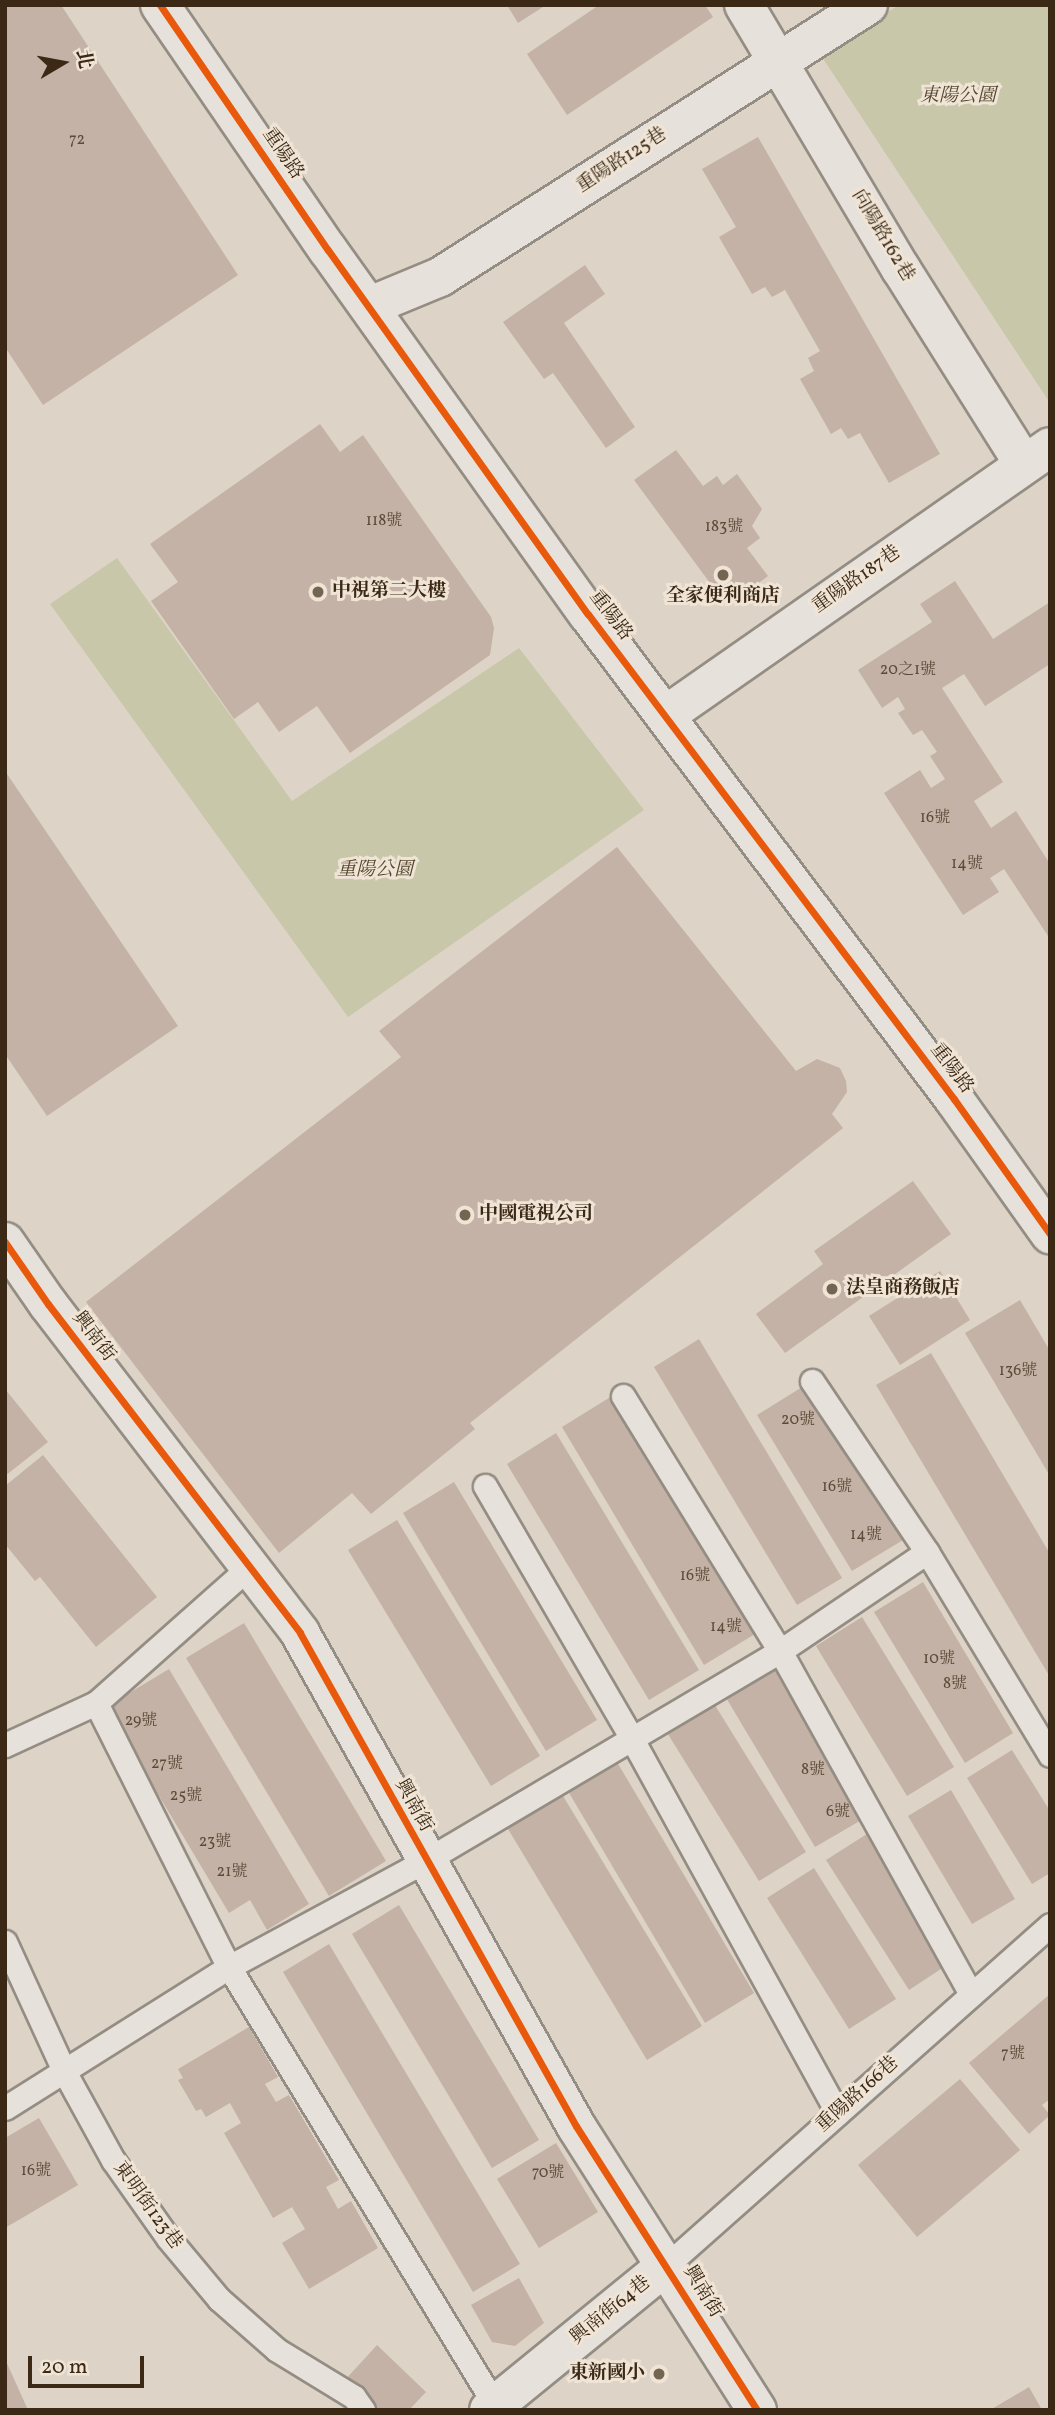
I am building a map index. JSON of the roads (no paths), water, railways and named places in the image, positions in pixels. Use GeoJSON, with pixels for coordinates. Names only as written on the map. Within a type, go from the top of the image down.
{"type":"FeatureCollection","features":[{"type":"Feature","properties":{"kind":"street","name":"重陽路"},"geometry":{"type":"LineString","coordinates":[[160,5],[588,614],[954,1099],[1050,1234]]}},
{"type":"Feature","properties":{"kind":"street","name":"向陽路162巷"},"geometry":{"type":"LineString","coordinates":[[744,5],[901,269],[1037,455]]}},
{"type":"Feature","properties":{"kind":"street","name":"重陽路125巷"},"geometry":{"type":"LineString","coordinates":[[370,306],[440,277],[868,5]]}},
{"type":"Feature","properties":{"kind":"street","name":"重陽路187巷"},"geometry":{"type":"LineString","coordinates":[[666,715],[1037,455]]}},
{"type":"Feature","properties":{"kind":"street","name":"興南街"},"geometry":{"type":"LineString","coordinates":[[5,1242],[48,1304],[300,1633],[425,1861],[576,2126],[757,2410]]}},
{"type":"Feature","properties":{"kind":"street","name":"興南街64巷"},"geometry":{"type":"LineString","coordinates":[[492,2407],[667,2265]]}},
{"type":"Feature","properties":{"kind":"lane"},"geometry":{"type":"LineString","coordinates":[[812,1381],[927,1552],[1050,1755]]}},
{"type":"Feature","properties":{"kind":"lane"},"geometry":{"type":"LineString","coordinates":[[623,1396],[780,1651],[971,1994]]}},
{"type":"Feature","properties":{"kind":"lane"},"geometry":{"type":"LineString","coordinates":[[485,1486],[632,1739],[838,2113]]}},
{"type":"Feature","properties":{"kind":"lane"},"geometry":{"type":"LineString","coordinates":[[5,2108],[229,1967],[425,1861],[780,1651],[927,1552]]}},
{"type":"Feature","properties":{"kind":"lane"},"geometry":{"type":"LineString","coordinates":[[5,1745],[96,1703],[248,1567]]}},
{"type":"Feature","properties":{"kind":"lane"},"geometry":{"type":"LineString","coordinates":[[96,1703],[229,1967],[492,2407]]}},
{"type":"Feature","properties":{"kind":"lane","name":"重陽路166巷"},"geometry":{"type":"LineString","coordinates":[[667,2265],[1050,1925]]}},
{"type":"Feature","properties":{"kind":"lane","name":"東明街123巷"},"geometry":{"type":"LineString","coordinates":[[5,1942],[64,2071],[113,2160],[168,2238],[219,2299],[277,2350],[354,2398],[363,2410]]}},
{"type":"Feature","properties":{"kind":"place","name":"全家便利商店"},"geometry":{"type":"Point","coordinates":[723,575]}},
{"type":"Feature","properties":{"kind":"place","name":"中視第二大樓"},"geometry":{"type":"Point","coordinates":[318,592]}},
{"type":"Feature","properties":{"kind":"place","name":"中國電視公司"},"geometry":{"type":"Point","coordinates":[465,1215]}},
{"type":"Feature","properties":{"kind":"place","name":"法皇商務飯店"},"geometry":{"type":"Point","coordinates":[832,1289]}},
{"type":"Feature","properties":{"kind":"place","name":"東新國小"},"geometry":{"type":"Point","coordinates":[659,2374]}},
{"type":"Feature","properties":{"kind":"park label","name":"東陽公園"},"geometry":{"type":"Point","coordinates":[958,97]}},
{"type":"Feature","properties":{"kind":"park label","name":"重陽公園"},"geometry":{"type":"Point","coordinates":[375,871]}}]}
